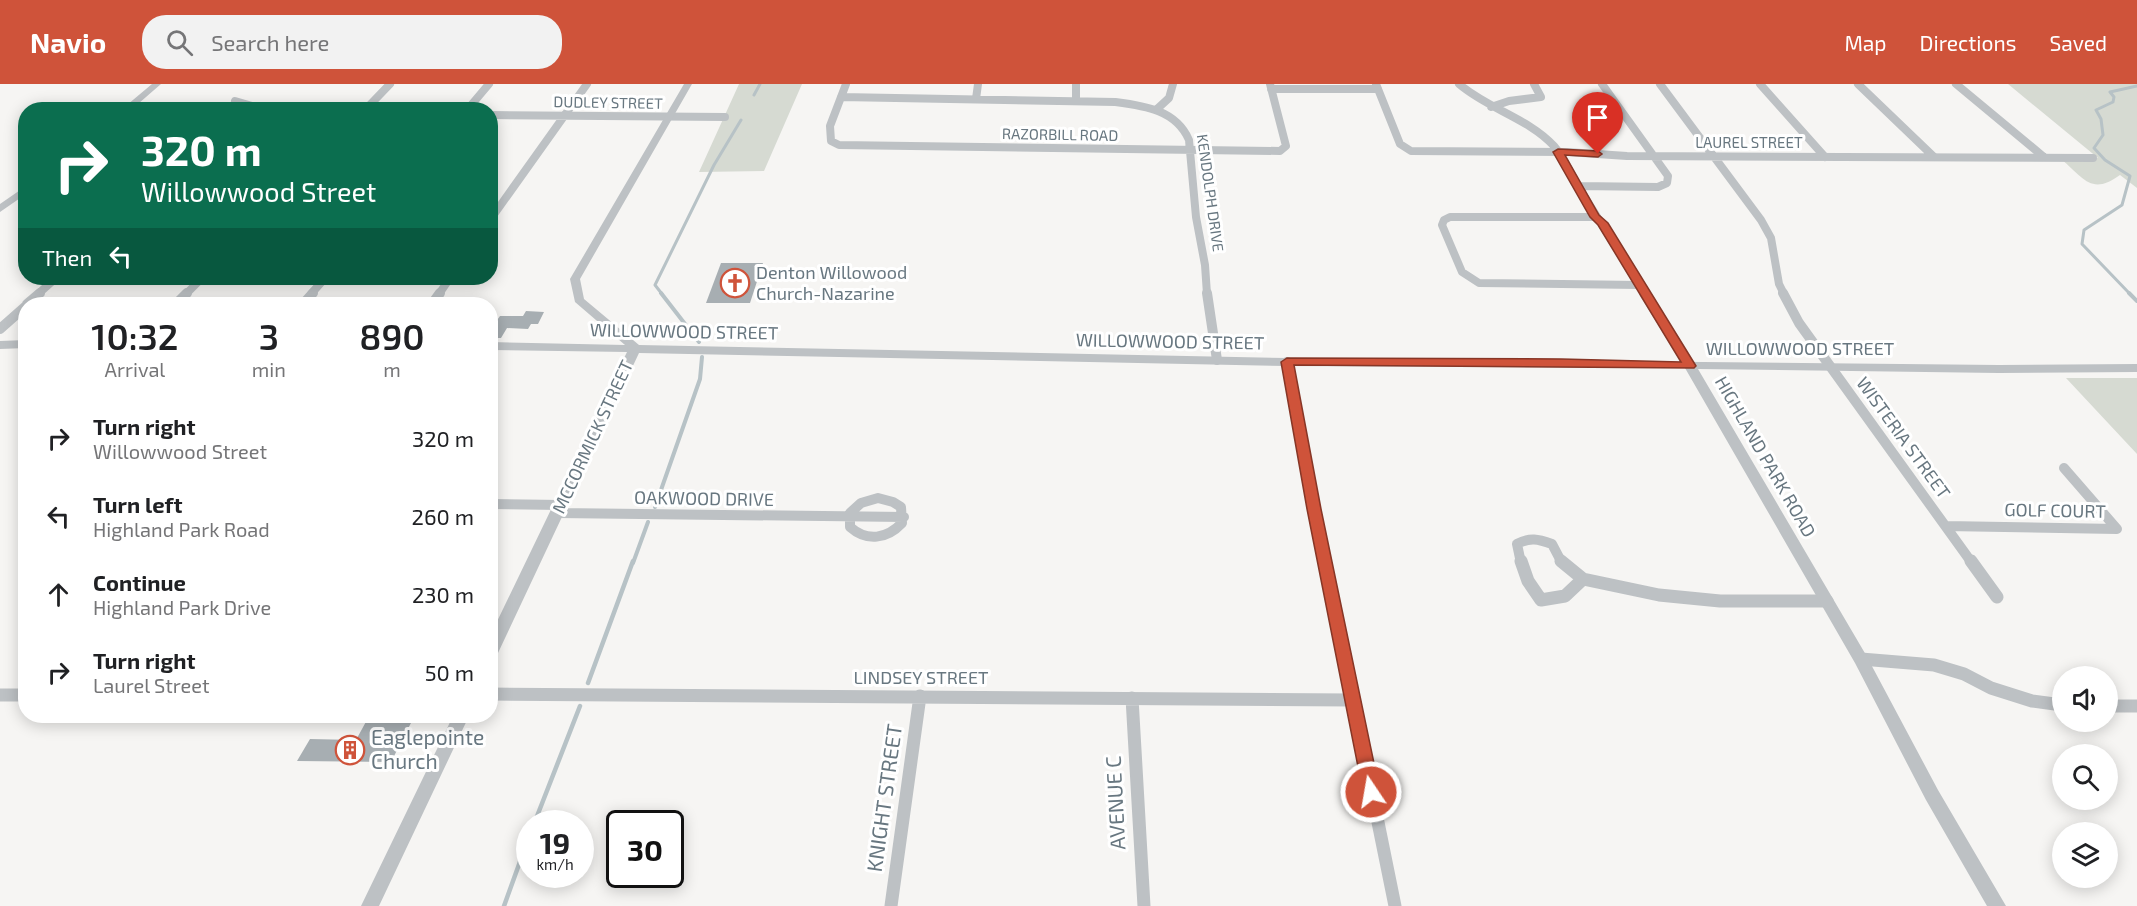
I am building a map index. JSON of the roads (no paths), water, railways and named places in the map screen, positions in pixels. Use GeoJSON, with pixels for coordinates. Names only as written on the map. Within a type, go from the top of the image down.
{"type":"FeatureCollection","features":[{"type":"Feature","properties":{"kind":"street"},"geometry":{"type":"LineString","coordinates":[[135,102],[157,84]]}},
{"type":"Feature","properties":{"kind":"street"},"geometry":{"type":"LineString","coordinates":[[373,102],[390,84]]}},
{"type":"Feature","properties":{"kind":"street"},"geometry":{"type":"LineString","coordinates":[[474,102],[489,84]]}},
{"type":"Feature","properties":{"kind":"street"},"geometry":{"type":"LineString","coordinates":[[498,209],[587,84]]}},
{"type":"Feature","properties":{"kind":"street","name":"MCCORMICK STREET"},"geometry":{"type":"LineString","coordinates":[[498,636],[635,348],[579,300],[575,279],[688,84]]}},
{"type":"Feature","properties":{"kind":"street"},"geometry":{"type":"LineString","coordinates":[[841,97],[846,84]]}},
{"type":"Feature","properties":{"kind":"street"},"geometry":{"type":"LineString","coordinates":[[976,99],[978,84]]}},
{"type":"Feature","properties":{"kind":"street"},"geometry":{"type":"LineString","coordinates":[[1076,84],[1076,100]]}},
{"type":"Feature","properties":{"kind":"street"},"geometry":{"type":"LineString","coordinates":[[1156,110],[1169,98],[1173,84]]}},
{"type":"Feature","properties":{"kind":"street","name":"HIGHLAND PARK ROAD"},"geometry":{"type":"LineString","coordinates":[[1459,84],[1491,107],[1537,132],[1558,152],[1595,217],[1602,223],[1690,366],[1861,659],[1932,795],[1997,906]]}},
{"type":"Feature","properties":{"kind":"street"},"geometry":{"type":"LineString","coordinates":[[1491,107],[1509,101],[1540,97],[1534,84]]}},
{"type":"Feature","properties":{"kind":"street"},"geometry":{"type":"LineString","coordinates":[[1578,186],[1664,185],[1667,183],[1668,176],[1602,84]]}},
{"type":"Feature","properties":{"kind":"street","name":"WISTERIA STREET"},"geometry":{"type":"LineString","coordinates":[[1660,84],[1771,238],[1779,284],[1785,300],[1799,323],[1997,597]]}},
{"type":"Feature","properties":{"kind":"street"},"geometry":{"type":"LineString","coordinates":[[1761,84],[1825,157]]}},
{"type":"Feature","properties":{"kind":"street"},"geometry":{"type":"LineString","coordinates":[[1858,84],[1934,157]]}},
{"type":"Feature","properties":{"kind":"street"},"geometry":{"type":"LineString","coordinates":[[1956,84],[2044,158]]}},
{"type":"Feature","properties":{"kind":"street"},"geometry":{"type":"LineString","coordinates":[[1270,86],[1377,86]]}},
{"type":"Feature","properties":{"kind":"street","name":"RAZORBILL ROAD"},"geometry":{"type":"LineString","coordinates":[[841,97],[830,126],[831,141],[835,144],[1284,150],[1286,146],[1270,86]]}},
{"type":"Feature","properties":{"kind":"street","name":"LAUREL STREET"},"geometry":{"type":"LineString","coordinates":[[1377,86],[1400,144],[1406,150],[1654,156],[2093,158]]}},
{"type":"Feature","properties":{"kind":"street","name":"KENDOLPH DRIVE"},"geometry":{"type":"LineString","coordinates":[[841,97],[1076,100],[1127,103],[1156,110],[1174,118],[1185,128],[1190,150],[1196,217],[1205,265],[1216,360]]}},
{"type":"Feature","properties":{"kind":"street","name":"DUDLEY STREET"},"geometry":{"type":"LineString","coordinates":[[498,115],[725,117]]}},
{"type":"Feature","properties":{"kind":"street"},"geometry":{"type":"LineString","coordinates":[[0,209],[18,195]]}},
{"type":"Feature","properties":{"kind":"street"},"geometry":{"type":"LineString","coordinates":[[1595,217],[1450,217],[1444,220],[1442,225],[1462,272],[1479,283],[1639,285]]}},
{"type":"Feature","properties":{"kind":"street"},"geometry":{"type":"LineString","coordinates":[[35,297],[48,285]]}},
{"type":"Feature","properties":{"kind":"street"},"geometry":{"type":"LineString","coordinates":[[183,297],[195,285]]}},
{"type":"Feature","properties":{"kind":"street"},"geometry":{"type":"LineString","coordinates":[[309,297],[319,285]]}},
{"type":"Feature","properties":{"kind":"street"},"geometry":{"type":"LineString","coordinates":[[0,329],[18,312]]}},
{"type":"Feature","properties":{"kind":"street"},"geometry":{"type":"LineString","coordinates":[[581,347],[600,340],[609,327]]}},
{"type":"Feature","properties":{"kind":"street"},"geometry":{"type":"LineString","coordinates":[[0,345],[18,344]]}},
{"type":"Feature","properties":{"kind":"street","name":"WILLOWWOOD STREET"},"geometry":{"type":"LineString","coordinates":[[498,346],[1287,362],[1999,369],[2137,368]]}},
{"type":"Feature","properties":{"kind":"street"},"geometry":{"type":"LineString","coordinates":[[1287,362],[1352,700],[1395,906]]}},
{"type":"Feature","properties":{"kind":"street","name":"GOLF COURT"},"geometry":{"type":"LineString","coordinates":[[1946,526],[2117,529],[2064,468]]}},
{"type":"Feature","properties":{"kind":"street"},"geometry":{"type":"LineString","coordinates":[[878,498],[900,505],[904,517],[898,528],[891,533],[872,537],[855,532],[850,527],[849,518],[861,503],[878,498]]}},
{"type":"Feature","properties":{"kind":"street","name":"OAKWOOD DRIVE"},"geometry":{"type":"LineString","coordinates":[[498,505],[559,509],[849,518],[904,517]]}},
{"type":"Feature","properties":{"kind":"street"},"geometry":{"type":"LineString","coordinates":[[1583,579],[1566,597],[1557,601],[1541,600],[1532,590],[1518,555],[1518,544],[1527,539],[1538,539],[1552,544],[1563,564],[1583,579],[1659,595],[1720,602],[1827,602]]}},
{"type":"Feature","properties":{"kind":"street"},"geometry":{"type":"LineString","coordinates":[[1861,659],[1934,665],[1964,674],[1991,688],[2032,701],[2052,704]]}},
{"type":"Feature","properties":{"kind":"street","name":"LINDSEY STREET"},"geometry":{"type":"LineString","coordinates":[[498,694],[1352,700]]}},
{"type":"Feature","properties":{"kind":"street"},"geometry":{"type":"LineString","coordinates":[[0,695],[18,695]]}},
{"type":"Feature","properties":{"kind":"street","name":"KNIGHT STREET"},"geometry":{"type":"LineString","coordinates":[[891,906],[920,696]]}},
{"type":"Feature","properties":{"kind":"street","name":"AVENUE C"},"geometry":{"type":"LineString","coordinates":[[1132,698],[1144,906]]}},
{"type":"Feature","properties":{"kind":"street"},"geometry":{"type":"LineString","coordinates":[[2118,706],[2137,706]]}},
{"type":"Feature","properties":{"kind":"street"},"geometry":{"type":"LineString","coordinates":[[370,906],[458,723]]}},
{"type":"Feature","properties":{"kind":"waterway"},"geometry":{"type":"LineString","coordinates":[[754,95],[760,84]]}},
{"type":"Feature","properties":{"kind":"waterway"},"geometry":{"type":"LineString","coordinates":[[2130,294],[2082,244],[2084,230],[2122,205],[2130,176],[2105,160],[2094,148],[2103,135],[2101,119],[2096,110],[2113,102],[2114,97],[2110,92],[2137,86]]}},
{"type":"Feature","properties":{"kind":"waterway"},"geometry":{"type":"LineString","coordinates":[[662,294],[655,285],[714,165],[741,120]]}},
{"type":"Feature","properties":{"kind":"waterway"},"geometry":{"type":"LineString","coordinates":[[661,293],[699,342]]}},
{"type":"Feature","properties":{"kind":"waterway"},"geometry":{"type":"LineString","coordinates":[[2130,294],[2137,301]]}},
{"type":"Feature","properties":{"kind":"waterway"},"geometry":{"type":"LineString","coordinates":[[655,507],[700,379],[702,357]]}},
{"type":"Feature","properties":{"kind":"waterway"},"geometry":{"type":"LineString","coordinates":[[633,563],[648,522]]}},
{"type":"Feature","properties":{"kind":"waterway"},"geometry":{"type":"LineString","coordinates":[[588,683],[633,561]]}},
{"type":"Feature","properties":{"kind":"waterway"},"geometry":{"type":"LineString","coordinates":[[539,810],[580,706]]}},
{"type":"Feature","properties":{"kind":"waterway"},"geometry":{"type":"LineString","coordinates":[[504,906],[516,873]]}},
{"type":"Feature","properties":{"kind":"place","name":"Denton Willowood Church-Nazarine"},"geometry":{"type":"Point","coordinates":[735,283]}},
{"type":"Feature","properties":{"kind":"place","name":"Eaglepointe Church"},"geometry":{"type":"Point","coordinates":[350,750]}}]}
